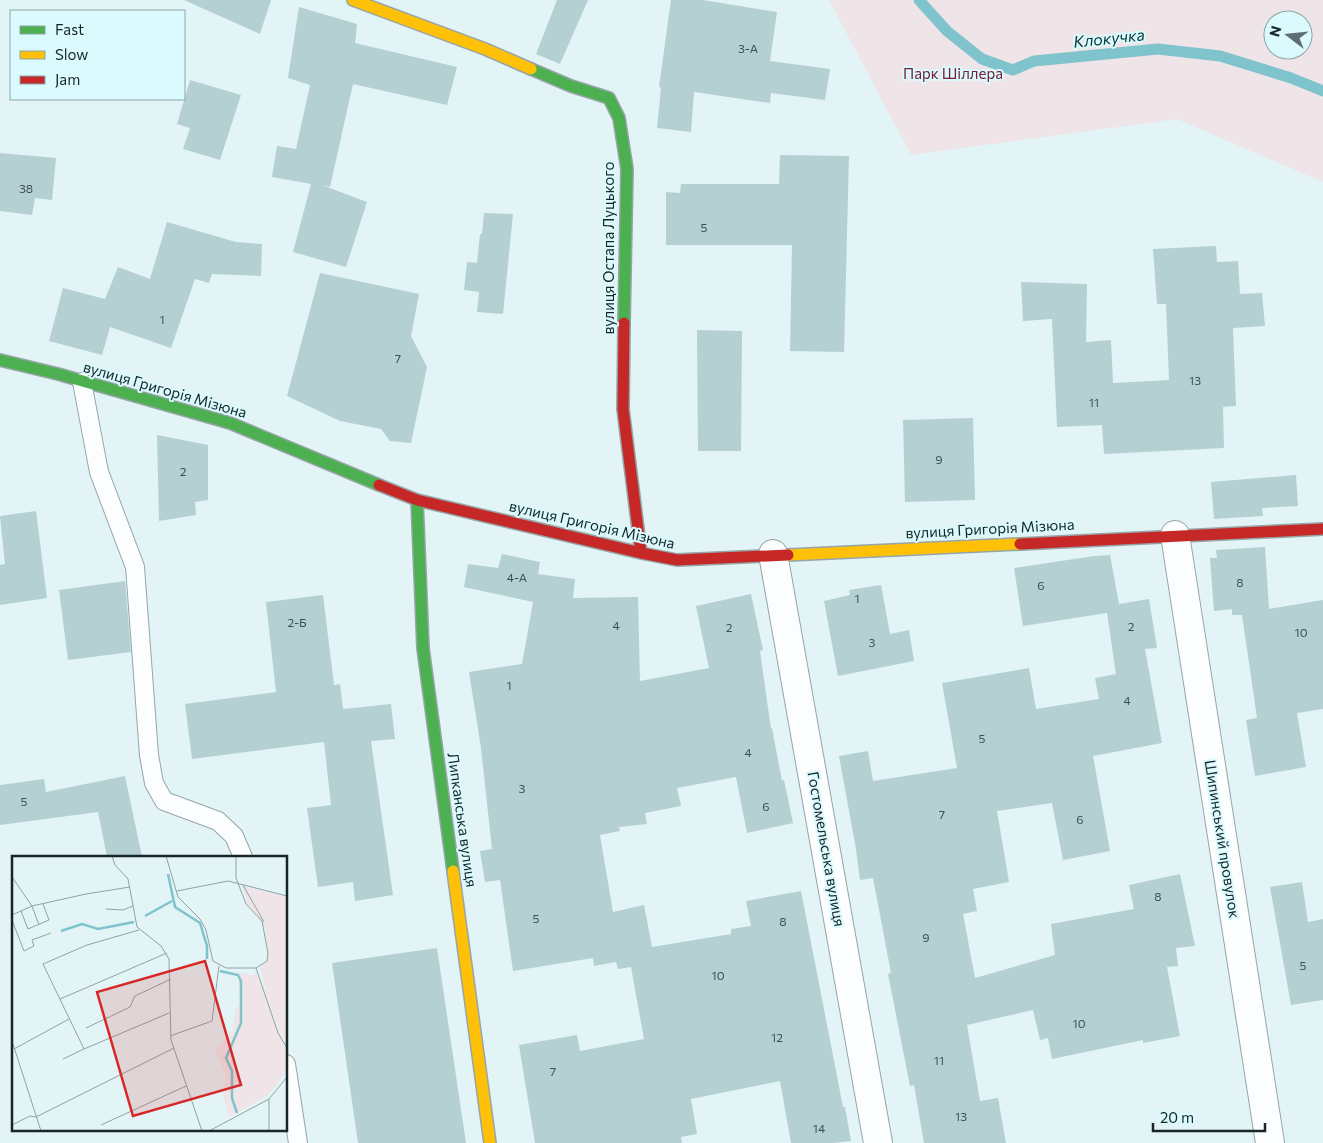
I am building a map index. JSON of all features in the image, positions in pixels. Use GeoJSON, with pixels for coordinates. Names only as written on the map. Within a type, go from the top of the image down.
{"type":"FeatureCollection","features":[{"type":"Feature","properties":{"kind":"street","name":"вулиця Остапа Луцького"},"geometry":{"type":"LineString","coordinates":[[353,0],[485,50],[571,86],[609,98],[619,118],[627,169],[623,409],[641,553]]}},
{"type":"Feature","properties":{"kind":"street","name":"вулиця Григорія Мізюна"},"geometry":{"type":"LineString","coordinates":[[0,360],[230,423],[416,500],[677,560],[1323,529]]}},
{"type":"Feature","properties":{"kind":"street","name":"Липканська вулиця"},"geometry":{"type":"LineString","coordinates":[[416,500],[423,648],[490,1143]]}},
{"type":"Feature","properties":{"kind":"street","name":"Шипинський провулок"},"geometry":{"type":"LineString","coordinates":[[1175,535],[1270,1143]]}},
{"type":"Feature","properties":{"kind":"street","name":"Гостомельська вулиця"},"geometry":{"type":"LineString","coordinates":[[774,554],[878,1143]]}},
{"type":"Feature","properties":{"kind":"lane"},"geometry":{"type":"LineString","coordinates":[[82,382],[99,472],[135,567],[149,755],[154,783],[164,801],[218,821],[234,836],[243,856]]}},
{"type":"Feature","properties":{"kind":"lane"},"geometry":{"type":"LineString","coordinates":[[288,1077],[298,1143]]}},
{"type":"Feature","properties":{"kind":"green space","name":"Парк Шіллера"},"geometry":{"type":"Polygon","coordinates":[[[829,0],[1323,0],[1323,182],[1177,119],[911,155],[829,0]]]}},
{"type":"Feature","properties":{"kind":"building"},"geometry":{"type":"Polygon","coordinates":[[[184,0],[271,0],[260,34],[184,0]]]}},
{"type":"Feature","properties":{"kind":"building"},"geometry":{"type":"Polygon","coordinates":[[[557,0],[588,0],[560,64],[536,54],[557,0]]]}},
{"type":"Feature","properties":{"kind":"building"},"geometry":{"type":"Polygon","coordinates":[[[671,0],[703,0],[777,12],[770,61],[830,69],[825,100],[771,93],[770,103],[694,92],[691,132],[657,128],[661,88],[659,87],[671,0]]]}},
{"type":"Feature","properties":{"kind":"building"},"geometry":{"type":"Polygon","coordinates":[[[299,7],[357,24],[355,43],[457,67],[447,105],[353,84],[330,187],[322,185],[367,202],[346,267],[293,252],[311,184],[272,177],[277,146],[296,149],[310,85],[288,78],[299,7]]]}},
{"type":"Feature","properties":{"kind":"building"},"geometry":{"type":"Polygon","coordinates":[[[190,80],[241,95],[220,160],[183,149],[190,128],[177,124],[190,80]]]}},
{"type":"Feature","properties":{"kind":"building"},"geometry":{"type":"Polygon","coordinates":[[[0,153],[56,158],[52,200],[35,198],[32,215],[0,211],[0,153]]]}},
{"type":"Feature","properties":{"kind":"building"},"geometry":{"type":"Polygon","coordinates":[[[780,155],[849,156],[844,352],[790,351],[792,245],[666,245],[666,192],[680,193],[681,184],[779,184],[780,155]]]}},
{"type":"Feature","properties":{"kind":"building"},"geometry":{"type":"Polygon","coordinates":[[[484,213],[513,214],[503,314],[477,312],[479,292],[464,290],[467,262],[477,263],[484,213]]]}},
{"type":"Feature","properties":{"kind":"building"},"geometry":{"type":"Polygon","coordinates":[[[167,222],[236,242],[262,244],[261,276],[212,274],[209,283],[195,279],[171,348],[110,327],[102,355],[49,341],[63,288],[105,299],[118,267],[150,279],[167,222]]]}},
{"type":"Feature","properties":{"kind":"building"},"geometry":{"type":"Polygon","coordinates":[[[1216,246],[1217,262],[1238,261],[1240,294],[1262,293],[1265,326],[1233,328],[1236,406],[1223,407],[1224,448],[1104,454],[1102,425],[1057,427],[1052,319],[1023,321],[1021,282],[1087,284],[1086,342],[1111,340],[1113,383],[1169,380],[1166,304],[1157,304],[1153,249],[1216,246]]]}},
{"type":"Feature","properties":{"kind":"building"},"geometry":{"type":"Polygon","coordinates":[[[320,273],[419,294],[411,336],[427,367],[411,443],[390,441],[381,429],[340,421],[287,396],[320,273]]]}},
{"type":"Feature","properties":{"kind":"building"},"geometry":{"type":"Polygon","coordinates":[[[697,330],[742,331],[741,451],[698,451],[697,330]]]}},
{"type":"Feature","properties":{"kind":"building"},"geometry":{"type":"Polygon","coordinates":[[[973,418],[975,500],[905,502],[903,420],[973,418]]]}},
{"type":"Feature","properties":{"kind":"building"},"geometry":{"type":"Polygon","coordinates":[[[157,435],[208,445],[208,500],[195,502],[196,515],[159,521],[157,435]]]}},
{"type":"Feature","properties":{"kind":"building"},"geometry":{"type":"Polygon","coordinates":[[[1296,475],[1298,506],[1262,508],[1263,516],[1214,519],[1211,482],[1296,475]]]}},
{"type":"Feature","properties":{"kind":"building"},"geometry":{"type":"Polygon","coordinates":[[[36,511],[47,598],[0,605],[0,565],[5,564],[0,516],[36,511]]]}},
{"type":"Feature","properties":{"kind":"building"},"geometry":{"type":"Polygon","coordinates":[[[1265,547],[1269,609],[1323,600],[1323,709],[1297,713],[1306,767],[1255,776],[1246,720],[1257,718],[1242,615],[1232,615],[1232,609],[1214,611],[1210,558],[1217,558],[1216,550],[1265,547]]]}},
{"type":"Feature","properties":{"kind":"building"},"geometry":{"type":"Polygon","coordinates":[[[502,554],[540,562],[538,574],[575,579],[573,598],[638,597],[640,681],[709,668],[696,606],[751,594],[763,650],[760,651],[771,729],[793,823],[747,833],[736,777],[677,788],[681,806],[645,813],[647,824],[619,827],[620,831],[600,835],[613,912],[644,905],[652,947],[731,934],[731,929],[751,926],[746,901],[801,891],[851,1141],[791,1143],[780,1081],[691,1099],[697,1134],[681,1137],[682,1143],[535,1143],[519,1045],[577,1035],[580,1051],[644,1039],[631,967],[618,969],[616,962],[594,966],[593,958],[513,971],[500,880],[485,882],[480,851],[492,849],[481,748],[469,672],[522,664],[533,602],[464,587],[468,564],[498,568],[502,554]]]}},
{"type":"Feature","properties":{"kind":"building"},"geometry":{"type":"Polygon","coordinates":[[[1110,555],[1119,604],[1149,599],[1157,648],[1145,649],[1162,743],[1093,756],[1110,851],[1063,860],[1052,803],[997,811],[1009,882],[973,889],[977,911],[963,914],[975,978],[1055,955],[1051,924],[1134,909],[1129,885],[1180,874],[1195,946],[1176,948],[1178,966],[1167,967],[1180,1036],[1143,1043],[1143,1040],[1052,1059],[1048,1038],[1040,1040],[1033,1010],[967,1025],[980,1101],[998,1098],[1006,1143],[924,1143],[914,1085],[910,1086],[888,974],[891,973],[873,878],[860,880],[839,756],[868,751],[873,781],[957,768],[942,683],[1029,668],[1036,709],[1099,699],[1095,678],[1116,674],[1107,613],[1023,626],[1014,568],[1110,555]]]}},
{"type":"Feature","properties":{"kind":"building"},"geometry":{"type":"Polygon","coordinates":[[[125,581],[131,652],[68,660],[59,590],[125,581]]]}},
{"type":"Feature","properties":{"kind":"building"},"geometry":{"type":"Polygon","coordinates":[[[881,585],[890,634],[909,630],[914,661],[838,676],[824,601],[850,595],[849,590],[881,585]]]}},
{"type":"Feature","properties":{"kind":"building"},"geometry":{"type":"Polygon","coordinates":[[[323,595],[334,685],[340,684],[343,709],[391,704],[395,739],[371,741],[393,895],[355,901],[353,882],[318,887],[307,808],[331,805],[324,742],[192,759],[185,704],[276,692],[266,602],[323,595]]]}},
{"type":"Feature","properties":{"kind":"building"},"geometry":{"type":"Polygon","coordinates":[[[125,776],[142,856],[107,856],[98,812],[0,825],[0,785],[44,779],[46,792],[125,776]]]}},
{"type":"Feature","properties":{"kind":"building"},"geometry":{"type":"Polygon","coordinates":[[[1302,882],[1308,922],[1323,919],[1323,1000],[1291,1005],[1270,887],[1302,882]]]}},
{"type":"Feature","properties":{"kind":"building"},"geometry":{"type":"Polygon","coordinates":[[[437,948],[466,1143],[358,1143],[332,963],[437,948]]]}},
{"type":"Feature","properties":{"kind":"waterway","name":"Клокучка"},"geometry":{"type":"LineString","coordinates":[[919,0],[947,31],[982,59],[1013,70],[1034,61],[1158,49],[1220,56],[1291,78],[1323,91]]}},
{"type":"Feature","properties":{"kind":"traffic: fast"},"geometry":{"type":"LineString","coordinates":[[531,69],[571,86],[609,98],[619,118],[627,169],[624,323]]}},
{"type":"Feature","properties":{"kind":"traffic: fast"},"geometry":{"type":"LineString","coordinates":[[0,360],[58,374],[230,423],[379,485]]}},
{"type":"Feature","properties":{"kind":"traffic: fast"},"geometry":{"type":"LineString","coordinates":[[417,500],[423,648],[453,871]]}},
{"type":"Feature","properties":{"kind":"traffic: slow"},"geometry":{"type":"LineString","coordinates":[[353,0],[485,49],[531,69]]}},
{"type":"Feature","properties":{"kind":"traffic: slow"},"geometry":{"type":"LineString","coordinates":[[788,555],[1020,544]]}},
{"type":"Feature","properties":{"kind":"traffic: slow"},"geometry":{"type":"LineString","coordinates":[[453,871],[490,1143]]}},
{"type":"Feature","properties":{"kind":"traffic: jam"},"geometry":{"type":"LineString","coordinates":[[624,323],[623,409],[641,553]]}},
{"type":"Feature","properties":{"kind":"traffic: jam"},"geometry":{"type":"LineString","coordinates":[[379,485],[417,500],[677,560],[788,555]]}},
{"type":"Feature","properties":{"kind":"traffic: jam"},"geometry":{"type":"LineString","coordinates":[[1020,544],[1323,529]]}}]}
